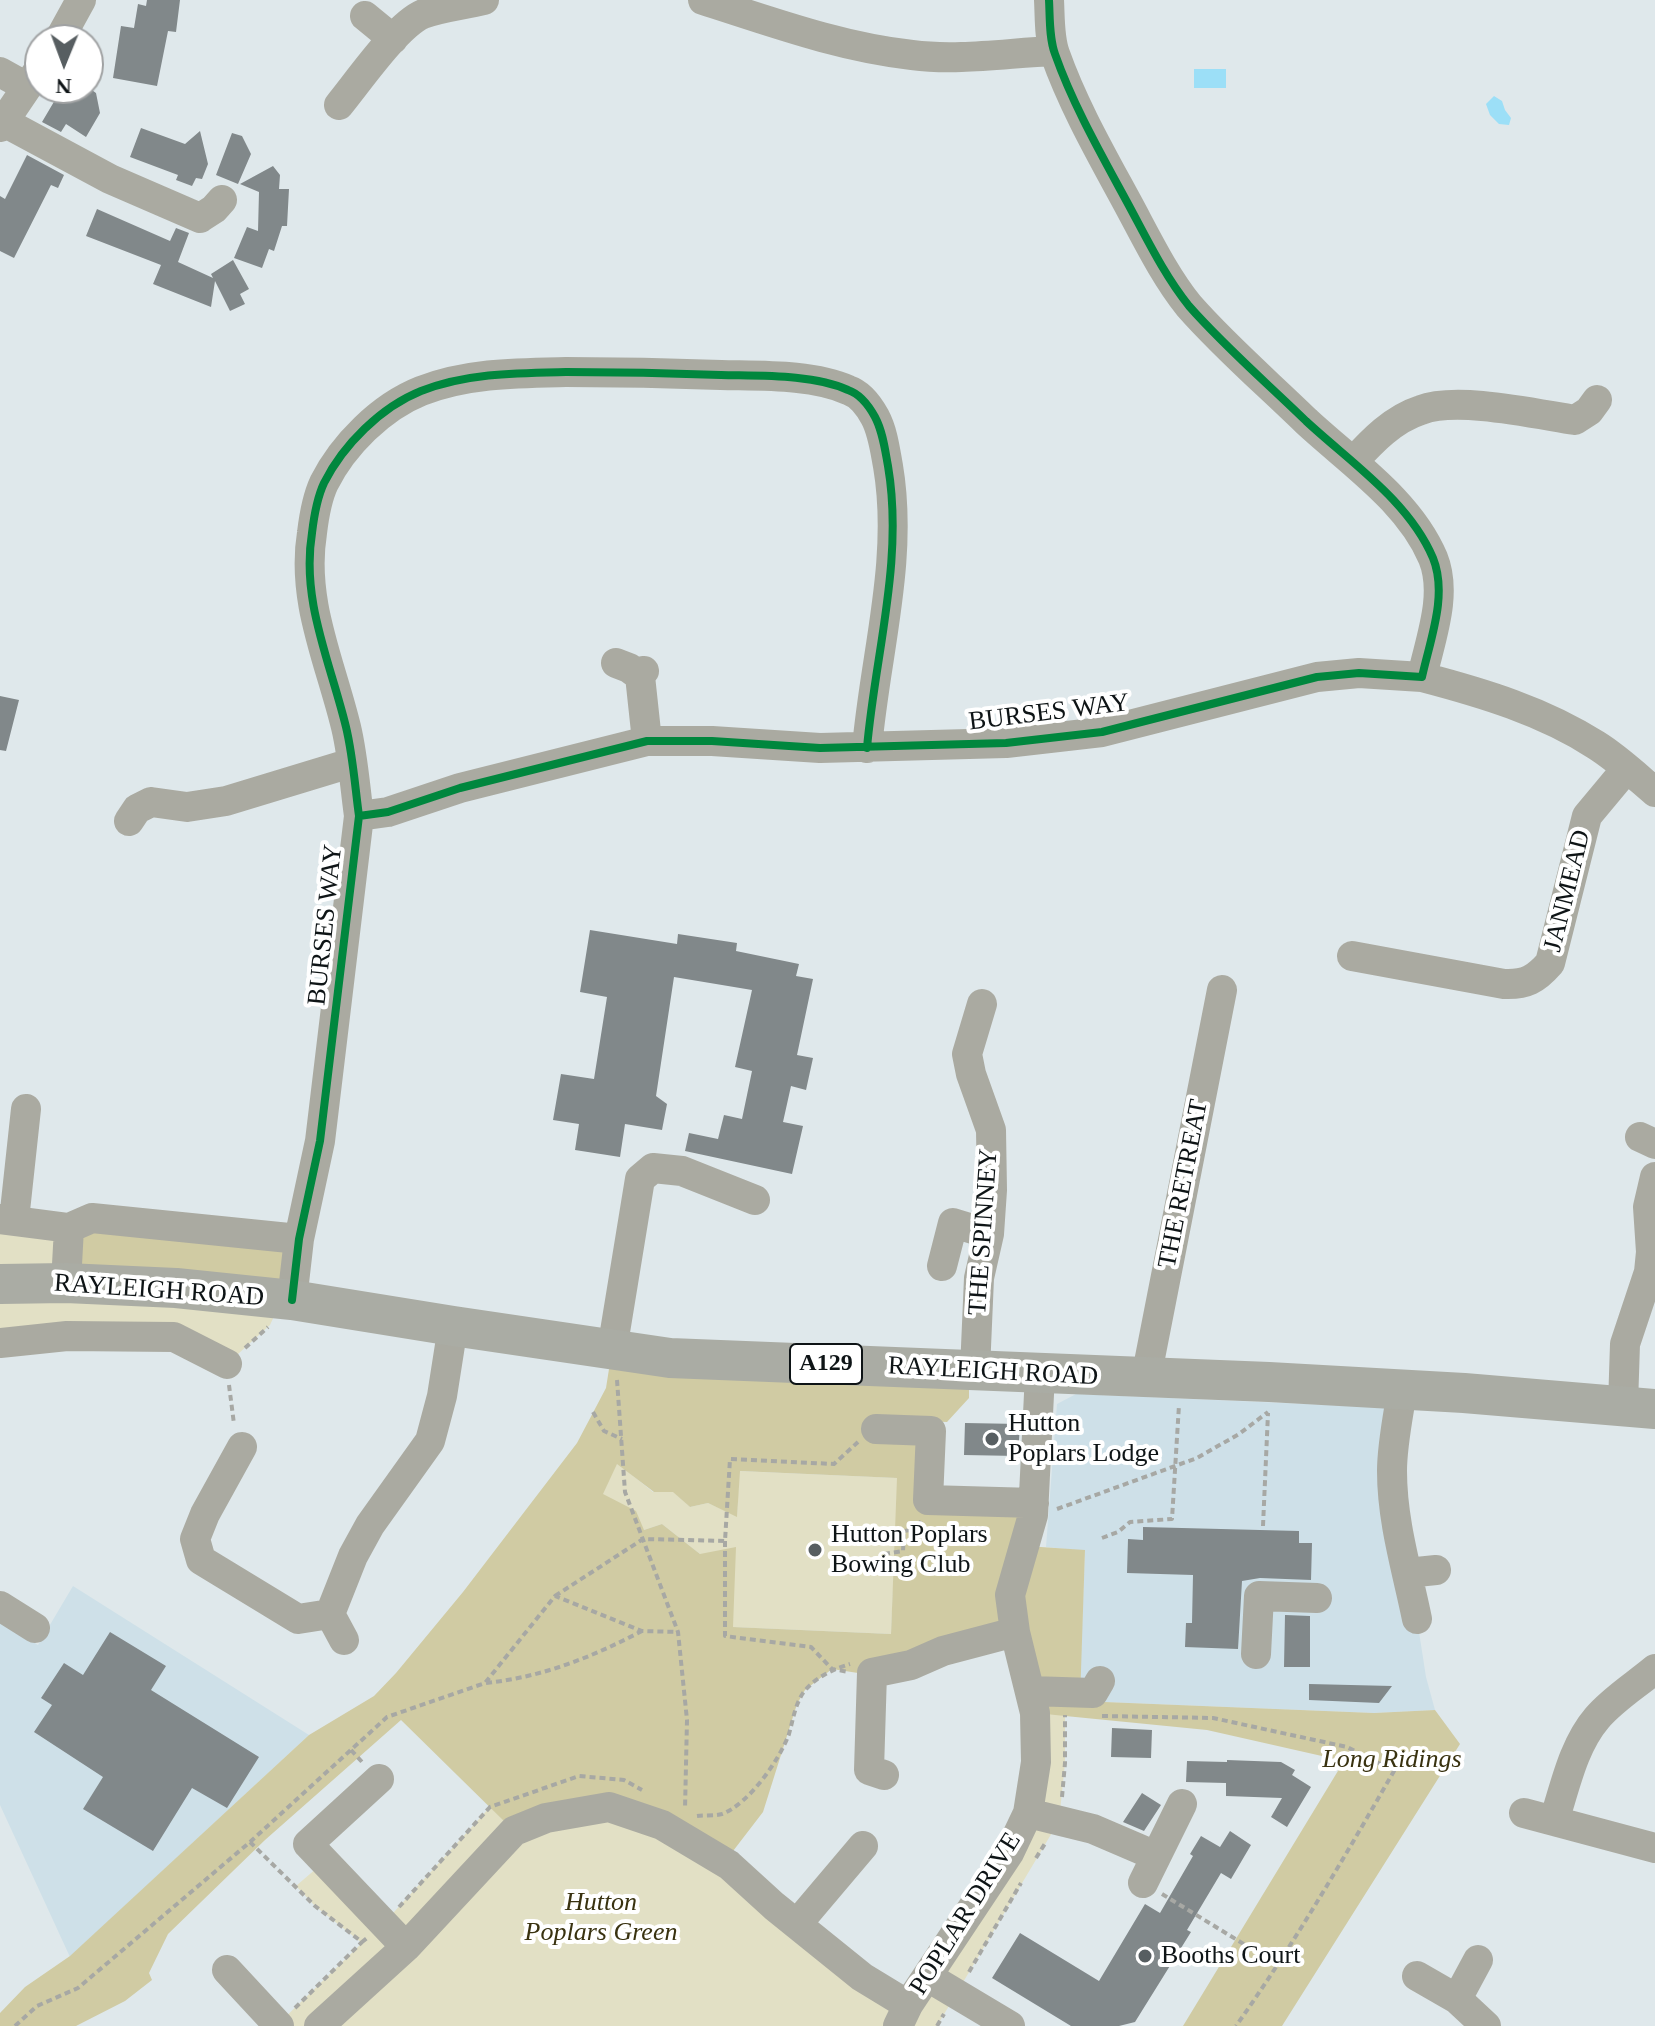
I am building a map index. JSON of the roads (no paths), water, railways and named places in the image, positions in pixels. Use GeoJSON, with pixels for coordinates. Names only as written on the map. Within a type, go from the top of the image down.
{"type":"FeatureCollection","features":[{"type":"Feature","properties":{"kind":"main road","name":"RAYLEIGH ROAD"},"geometry":{"type":"LineString","coordinates":[[0,1284],[66,1283],[176,1288],[292,1300],[670,1358],[1164,1379],[1268,1397],[1402,1391],[1639,1407]]}},
{"type":"Feature","properties":{"kind":"street"},"geometry":{"type":"LineString","coordinates":[[68,24],[81,0]]}},
{"type":"Feature","properties":{"kind":"street"},"geometry":{"type":"LineString","coordinates":[[339,105],[393,39],[414,19],[484,0]]}},
{"type":"Feature","properties":{"kind":"street"},"geometry":{"type":"LineString","coordinates":[[703,0],[804,32],[915,56],[1054,51]]}},
{"type":"Feature","properties":{"kind":"street"},"geometry":{"type":"LineString","coordinates":[[1049,0],[1054,51],[1108,168],[1158,260],[1188,304],[1224,344],[1353,462],[1415,525],[1433,559],[1440,594],[1422,677]]}},
{"type":"Feature","properties":{"kind":"street"},"geometry":{"type":"LineString","coordinates":[[365,16],[393,39]]}},
{"type":"Feature","properties":{"kind":"street"},"geometry":{"type":"LineString","coordinates":[[0,72],[24,76]]}},
{"type":"Feature","properties":{"kind":"street"},"geometry":{"type":"LineString","coordinates":[[24,92],[2,125],[110,179],[209,219]]}},
{"type":"Feature","properties":{"kind":"street"},"geometry":{"type":"LineString","coordinates":[[359,816],[347,731],[315,621],[309,586],[309,552],[315,512],[324,484],[359,434],[417,392],[456,379],[536,373],[645,371],[818,381],[851,390],[867,405],[877,421],[884,443],[894,510],[890,576],[867,748]]}},
{"type":"Feature","properties":{"kind":"street"},"geometry":{"type":"LineString","coordinates":[[1353,462],[1370,442],[1401,419],[1423,408],[1481,407],[1582,433],[1589,411],[1597,400]]}},
{"type":"Feature","properties":{"kind":"street"},"geometry":{"type":"LineString","coordinates":[[633,670],[647,741]]}},
{"type":"Feature","properties":{"kind":"street","name":"BURSES WAY"},"geometry":{"type":"LineString","coordinates":[[292,1300],[299,1239],[320,1141],[359,816],[388,812],[460,788],[647,741],[867,748],[1006,743],[1102,732],[1317,677],[1359,673],[1422,677],[1491,695],[1597,745],[1655,792]]}},
{"type":"Feature","properties":{"kind":"street"},"geometry":{"type":"LineString","coordinates":[[140,801],[187,807],[226,801],[351,763]]}},
{"type":"Feature","properties":{"kind":"street","name":"JANMEAD"},"geometry":{"type":"LineString","coordinates":[[1352,956],[1504,984],[1523,985],[1539,976],[1550,963],[1587,816],[1627,768]]}},
{"type":"Feature","properties":{"kind":"street","name":"THE RETREAT"},"geometry":{"type":"LineString","coordinates":[[1164,1379],[1222,990]]}},
{"type":"Feature","properties":{"kind":"street","name":"THE SPINNEY"},"geometry":{"type":"LineString","coordinates":[[975,1370],[979,1278],[989,1234],[992,1190],[991,1130],[967,1054],[982,1004]]}},
{"type":"Feature","properties":{"kind":"street"},"geometry":{"type":"LineString","coordinates":[[26,1109],[7,1219],[69,1228],[92,1218],[299,1239]]}},
{"type":"Feature","properties":{"kind":"street"},"geometry":{"type":"LineString","coordinates":[[612,1350],[640,1179],[653,1168],[682,1171],[755,1200]]}},
{"type":"Feature","properties":{"kind":"street"},"geometry":{"type":"LineString","coordinates":[[1639,1407],[1625,1344],[1649,1272],[1648,1207],[1655,1177]]}},
{"type":"Feature","properties":{"kind":"street"},"geometry":{"type":"LineString","coordinates":[[942,1266],[953,1223],[989,1234]]}},
{"type":"Feature","properties":{"kind":"street"},"geometry":{"type":"LineString","coordinates":[[66,1283],[69,1228]]}},
{"type":"Feature","properties":{"kind":"street"},"geometry":{"type":"LineString","coordinates":[[242,1447],[205,1514],[195,1539],[201,1560],[298,1619],[337,1627],[353,1556],[370,1525],[430,1441],[442,1396],[453,1326]]}},
{"type":"Feature","properties":{"kind":"street","name":"RAYLEIGH ROAD"},"geometry":{"type":"LineString","coordinates":[[0,1343],[67,1336],[174,1337],[227,1364]]}},
{"type":"Feature","properties":{"kind":"street","name":"POPLAR DRIVE"},"geometry":{"type":"LineString","coordinates":[[903,2016],[1009,1853],[1028,1813],[1036,1762],[1033,1702],[1015,1632],[1010,1595],[1033,1509],[1040,1374]]}},
{"type":"Feature","properties":{"kind":"street"},"geometry":{"type":"LineString","coordinates":[[1402,1391],[1392,1469],[1397,1535],[1422,1572],[1417,1619]]}},
{"type":"Feature","properties":{"kind":"street"},"geometry":{"type":"LineString","coordinates":[[876,1429],[931,1431],[928,1500],[1033,1509]]}},
{"type":"Feature","properties":{"kind":"street"},"geometry":{"type":"LineString","coordinates":[[1256,1654],[1259,1596],[1317,1598]]}},
{"type":"Feature","properties":{"kind":"street"},"geometry":{"type":"LineString","coordinates":[[0,1606],[35,1628]]}},
{"type":"Feature","properties":{"kind":"street"},"geometry":{"type":"LineString","coordinates":[[884,1775],[869,1770],[872,1673],[911,1665],[943,1651],[1015,1632]]}},
{"type":"Feature","properties":{"kind":"street"},"geometry":{"type":"LineString","coordinates":[[1554,1821],[1571,1767],[1586,1733],[1598,1717],[1655,1669]]}},
{"type":"Feature","properties":{"kind":"street"},"geometry":{"type":"LineString","coordinates":[[1033,1702],[1093,1693],[1100,1681]]}},
{"type":"Feature","properties":{"kind":"street"},"geometry":{"type":"LineString","coordinates":[[379,1779],[308,1844],[373,1933],[406,1947]]}},
{"type":"Feature","properties":{"kind":"street"},"geometry":{"type":"LineString","coordinates":[[1028,1813],[1093,1829],[1150,1870],[1182,1804]]}},
{"type":"Feature","properties":{"kind":"street"},"geometry":{"type":"LineString","coordinates":[[319,2026],[406,1947],[514,1831],[546,1818],[609,1807],[662,1825],[729,1865],[862,1977],[903,2016]]}},
{"type":"Feature","properties":{"kind":"street"},"geometry":{"type":"LineString","coordinates":[[1524,1813],[1655,1848]]}},
{"type":"Feature","properties":{"kind":"street"},"geometry":{"type":"LineString","coordinates":[[797,1924],[863,1846]]}},
{"type":"Feature","properties":{"kind":"street"},"geometry":{"type":"LineString","coordinates":[[1457,1999],[1478,1960]]}},
{"type":"Feature","properties":{"kind":"street"},"geometry":{"type":"LineString","coordinates":[[227,1970],[278,2026]]}},
{"type":"Feature","properties":{"kind":"street"},"geometry":{"type":"LineString","coordinates":[[1417,1976],[1457,1999],[1486,2026]]}},
{"type":"Feature","properties":{"kind":"street"},"geometry":{"type":"LineString","coordinates":[[928,1977],[1010,2026]]}},
{"type":"Feature","properties":{"kind":"water"},"geometry":{"type":"Polygon","coordinates":[[[1194,69],[1226,69],[1226,88],[1194,88],[1194,69]]]}},
{"type":"Feature","properties":{"kind":"water"},"geometry":{"type":"Polygon","coordinates":[[[1494,96],[1502,101],[1511,118],[1509,125],[1499,124],[1490,115],[1486,104],[1494,96]]]}},
{"type":"Feature","properties":{"kind":"place","name":"Hutton Poplars Lodge"},"geometry":{"type":"Point","coordinates":[992,1439]}},
{"type":"Feature","properties":{"kind":"place","name":"Hutton Poplars Bowing Club"},"geometry":{"type":"Point","coordinates":[815,1550]}},
{"type":"Feature","properties":{"kind":"place","name":"Booths Court"},"geometry":{"type":"Point","coordinates":[1145,1956]}},
{"type":"Feature","properties":{"kind":"park label","name":"Long Ridings"},"geometry":{"type":"Point","coordinates":[1392,1760]}},
{"type":"Feature","properties":{"kind":"park label","name":"Hutton Poplars Green"},"geometry":{"type":"Point","coordinates":[601,1918]}}]}
